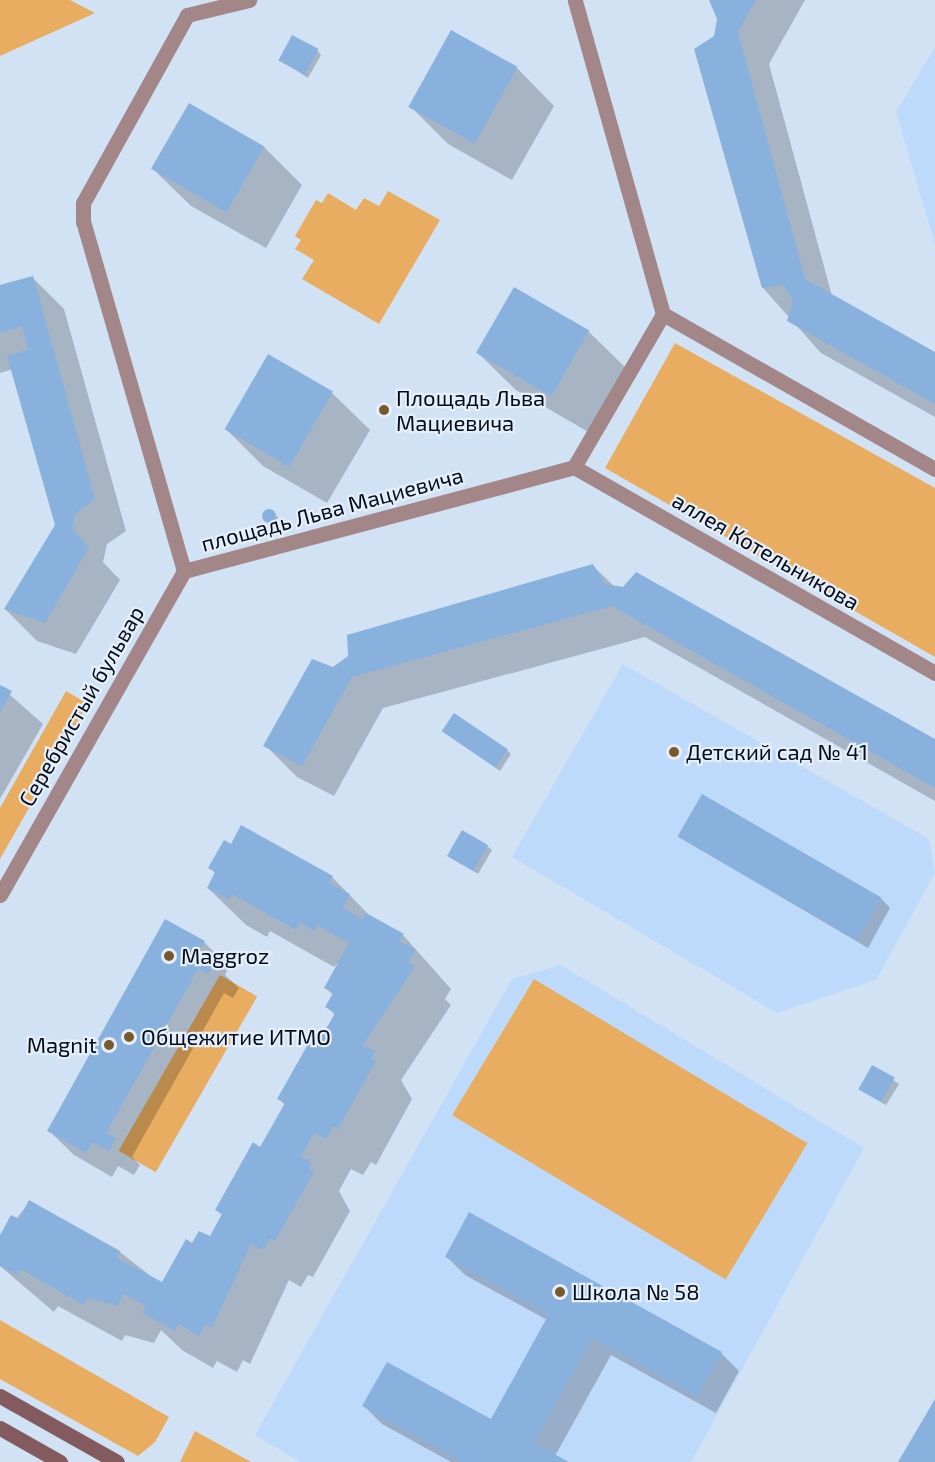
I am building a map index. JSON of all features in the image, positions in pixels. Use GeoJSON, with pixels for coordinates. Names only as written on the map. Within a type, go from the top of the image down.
{"type":"FeatureCollection","features":[{"type":"Feature","properties":{"kind":"street","name":"площадь Льва Мациевича"},"geometry":{"type":"LineString","coordinates":[[249,0],[187,15],[83,203],[83,222],[184,571],[574,468]]}},
{"type":"Feature","properties":{"kind":"street"},"geometry":{"type":"LineString","coordinates":[[575,0],[663,314],[935,469]]}},
{"type":"Feature","properties":{"kind":"street"},"geometry":{"type":"LineString","coordinates":[[574,468],[663,314]]}},
{"type":"Feature","properties":{"kind":"street","name":"аллея Котельникова"},"geometry":{"type":"LineString","coordinates":[[574,468],[935,673]]}},
{"type":"Feature","properties":{"kind":"street","name":"Серебристый бульвар"},"geometry":{"type":"LineString","coordinates":[[0,895],[184,571]]}},
{"type":"Feature","properties":{"kind":"street"},"geometry":{"type":"LineString","coordinates":[[0,1396],[117,1462]]}},
{"type":"Feature","properties":{"kind":"street"},"geometry":{"type":"LineString","coordinates":[[0,1428],[60,1462]]}},
{"type":"Feature","properties":{"kind":"shaded area"},"geometry":{"type":"Polygon","coordinates":[[[0,0],[70,0],[95,13],[0,56],[0,0]]]}},
{"type":"Feature","properties":{"kind":"shaded area"},"geometry":{"type":"Polygon","coordinates":[[[935,47],[935,244],[896,112],[935,47]]]}},
{"type":"Feature","properties":{"kind":"shaded area"},"geometry":{"type":"Polygon","coordinates":[[[388,191],[440,220],[379,324],[302,279],[314,260],[295,249],[301,240],[295,236],[316,200],[322,203],[328,193],[356,210],[364,198],[379,206],[388,191]]]}},
{"type":"Feature","properties":{"kind":"shaded area"},"geometry":{"type":"Polygon","coordinates":[[[675,343],[935,488],[935,657],[605,468],[675,343]]]}},
{"type":"Feature","properties":{"kind":"shaded area","name":"Детский сад № 41"},"geometry":{"type":"Polygon","coordinates":[[[623,664],[929,839],[935,873],[876,980],[777,1013],[512,857],[623,664]]]}},
{"type":"Feature","properties":{"kind":"shaded area"},"geometry":{"type":"Polygon","coordinates":[[[66,691],[88,704],[0,859],[0,808],[66,691]]]}},
{"type":"Feature","properties":{"kind":"shaded area","name":"Школа № 58"},"geometry":{"type":"Polygon","coordinates":[[[561,965],[864,1148],[691,1462],[300,1462],[255,1435],[512,979],[561,965]]]}},
{"type":"Feature","properties":{"kind":"shaded area"},"geometry":{"type":"Polygon","coordinates":[[[220,975],[257,996],[156,1172],[119,1151],[220,975]]]}},
{"type":"Feature","properties":{"kind":"shaded area"},"geometry":{"type":"Polygon","coordinates":[[[534,979],[807,1143],[726,1280],[452,1115],[534,979]]]}},
{"type":"Feature","properties":{"kind":"shaded area"},"geometry":{"type":"Polygon","coordinates":[[[0,1320],[169,1417],[155,1442],[138,1456],[0,1379],[0,1320]]]}},
{"type":"Feature","properties":{"kind":"shaded area"},"geometry":{"type":"Polygon","coordinates":[[[195,1431],[251,1462],[180,1462],[195,1431]]]}},
{"type":"Feature","properties":{"kind":"building"},"geometry":{"type":"Polygon","coordinates":[[[709,0],[756,0],[738,32],[805,279],[935,352],[935,404],[787,321],[793,302],[784,285],[762,288],[694,49],[714,36],[717,19],[709,0]]]}},
{"type":"Feature","properties":{"kind":"building"},"geometry":{"type":"Polygon","coordinates":[[[451,30],[517,67],[475,144],[408,107],[451,30]]]}},
{"type":"Feature","properties":{"kind":"building"},"geometry":{"type":"Polygon","coordinates":[[[292,35],[318,49],[305,75],[278,61],[292,35]]]}},
{"type":"Feature","properties":{"kind":"building"},"geometry":{"type":"Polygon","coordinates":[[[189,103],[264,146],[226,212],[151,169],[189,103]]]}},
{"type":"Feature","properties":{"kind":"building"},"geometry":{"type":"Polygon","coordinates":[[[33,276],[95,499],[76,513],[72,529],[89,547],[45,623],[4,609],[55,525],[7,356],[28,350],[22,326],[0,333],[0,285],[33,276]]]}},
{"type":"Feature","properties":{"kind":"building"},"geometry":{"type":"Polygon","coordinates":[[[514,287],[589,330],[551,396],[476,353],[514,287]]]}},
{"type":"Feature","properties":{"kind":"building"},"geometry":{"type":"Polygon","coordinates":[[[268,354],[333,392],[289,467],[224,429],[268,354]]]}},
{"type":"Feature","properties":{"kind":"building"},"geometry":{"type":"Polygon","coordinates":[[[266,509],[272,509],[276,516],[272,523],[266,523],[262,519],[262,513],[266,509]]]}},
{"type":"Feature","properties":{"kind":"building"},"geometry":{"type":"Polygon","coordinates":[[[593,564],[605,584],[623,587],[636,572],[935,739],[935,788],[612,606],[352,677],[302,766],[263,746],[312,659],[333,667],[348,656],[347,635],[593,564]]]}},
{"type":"Feature","properties":{"kind":"building"},"geometry":{"type":"Polygon","coordinates":[[[0,685],[12,691],[0,712],[0,685]]]}},
{"type":"Feature","properties":{"kind":"building"},"geometry":{"type":"Polygon","coordinates":[[[454,713],[508,749],[496,768],[442,731],[454,713]]]}},
{"type":"Feature","properties":{"kind":"building"},"geometry":{"type":"Polygon","coordinates":[[[702,794],[881,898],[857,940],[678,836],[702,794]]]}},
{"type":"Feature","properties":{"kind":"building"},"geometry":{"type":"Polygon","coordinates":[[[241,825],[333,876],[329,883],[350,894],[343,908],[362,919],[366,913],[404,934],[399,941],[415,950],[408,962],[415,966],[363,1045],[375,1051],[371,1058],[376,1061],[338,1129],[333,1126],[326,1139],[314,1133],[301,1156],[312,1163],[309,1169],[314,1172],[275,1241],[270,1238],[263,1250],[251,1244],[212,1328],[206,1324],[199,1336],[179,1324],[175,1331],[142,1313],[146,1306],[124,1294],[117,1306],[88,1298],[84,1305],[20,1269],[17,1275],[0,1266],[0,1235],[11,1215],[19,1219],[29,1200],[120,1251],[117,1258],[162,1282],[186,1239],[192,1243],[199,1231],[210,1236],[222,1214],[215,1210],[253,1142],[260,1147],[285,1103],[277,1099],[316,1030],[323,1035],[335,1013],[325,1007],[333,993],[324,988],[349,943],[317,925],[314,931],[300,923],[296,930],[232,894],[229,900],[207,888],[215,872],[208,868],[224,840],[231,844],[241,825]]]}},
{"type":"Feature","properties":{"kind":"building"},"geometry":{"type":"Polygon","coordinates":[[[462,830],[488,845],[473,871],[447,856],[462,830]]]}},
{"type":"Feature","properties":{"kind":"building","name":"Общежитие ИТМО"},"geometry":{"type":"Polygon","coordinates":[[[165,919],[205,941],[198,953],[215,962],[208,974],[198,969],[106,1133],[116,1138],[109,1151],[93,1142],[86,1153],[47,1131],[165,919]]]}},
{"type":"Feature","properties":{"kind":"building"},"geometry":{"type":"Polygon","coordinates":[[[872,1065],[895,1078],[881,1102],[858,1089],[872,1065]]]}},
{"type":"Feature","properties":{"kind":"building"},"geometry":{"type":"Polygon","coordinates":[[[469,1212],[722,1352],[697,1396],[592,1338],[534,1443],[569,1462],[463,1462],[362,1406],[387,1362],[491,1419],[549,1314],[445,1257],[469,1212]]]}},
{"type":"Feature","properties":{"kind":"building"},"geometry":{"type":"Polygon","coordinates":[[[935,1399],[935,1462],[898,1462],[935,1399]]]}},
{"type":"Feature","properties":{"kind":"place","name":"Площадь Льва Мациевича"},"geometry":{"type":"Point","coordinates":[384,410]}},
{"type":"Feature","properties":{"kind":"place","name":"Детский сад № 41"},"geometry":{"type":"Point","coordinates":[674,752]}},
{"type":"Feature","properties":{"kind":"place","name":"Maggroz"},"geometry":{"type":"Point","coordinates":[169,956]}},
{"type":"Feature","properties":{"kind":"place","name":"Общежитие ИТМО"},"geometry":{"type":"Point","coordinates":[129,1037]}},
{"type":"Feature","properties":{"kind":"place","name":"Magnit"},"geometry":{"type":"Point","coordinates":[109,1045]}},
{"type":"Feature","properties":{"kind":"place","name":"Школа № 58"},"geometry":{"type":"Point","coordinates":[560,1292]}}]}
